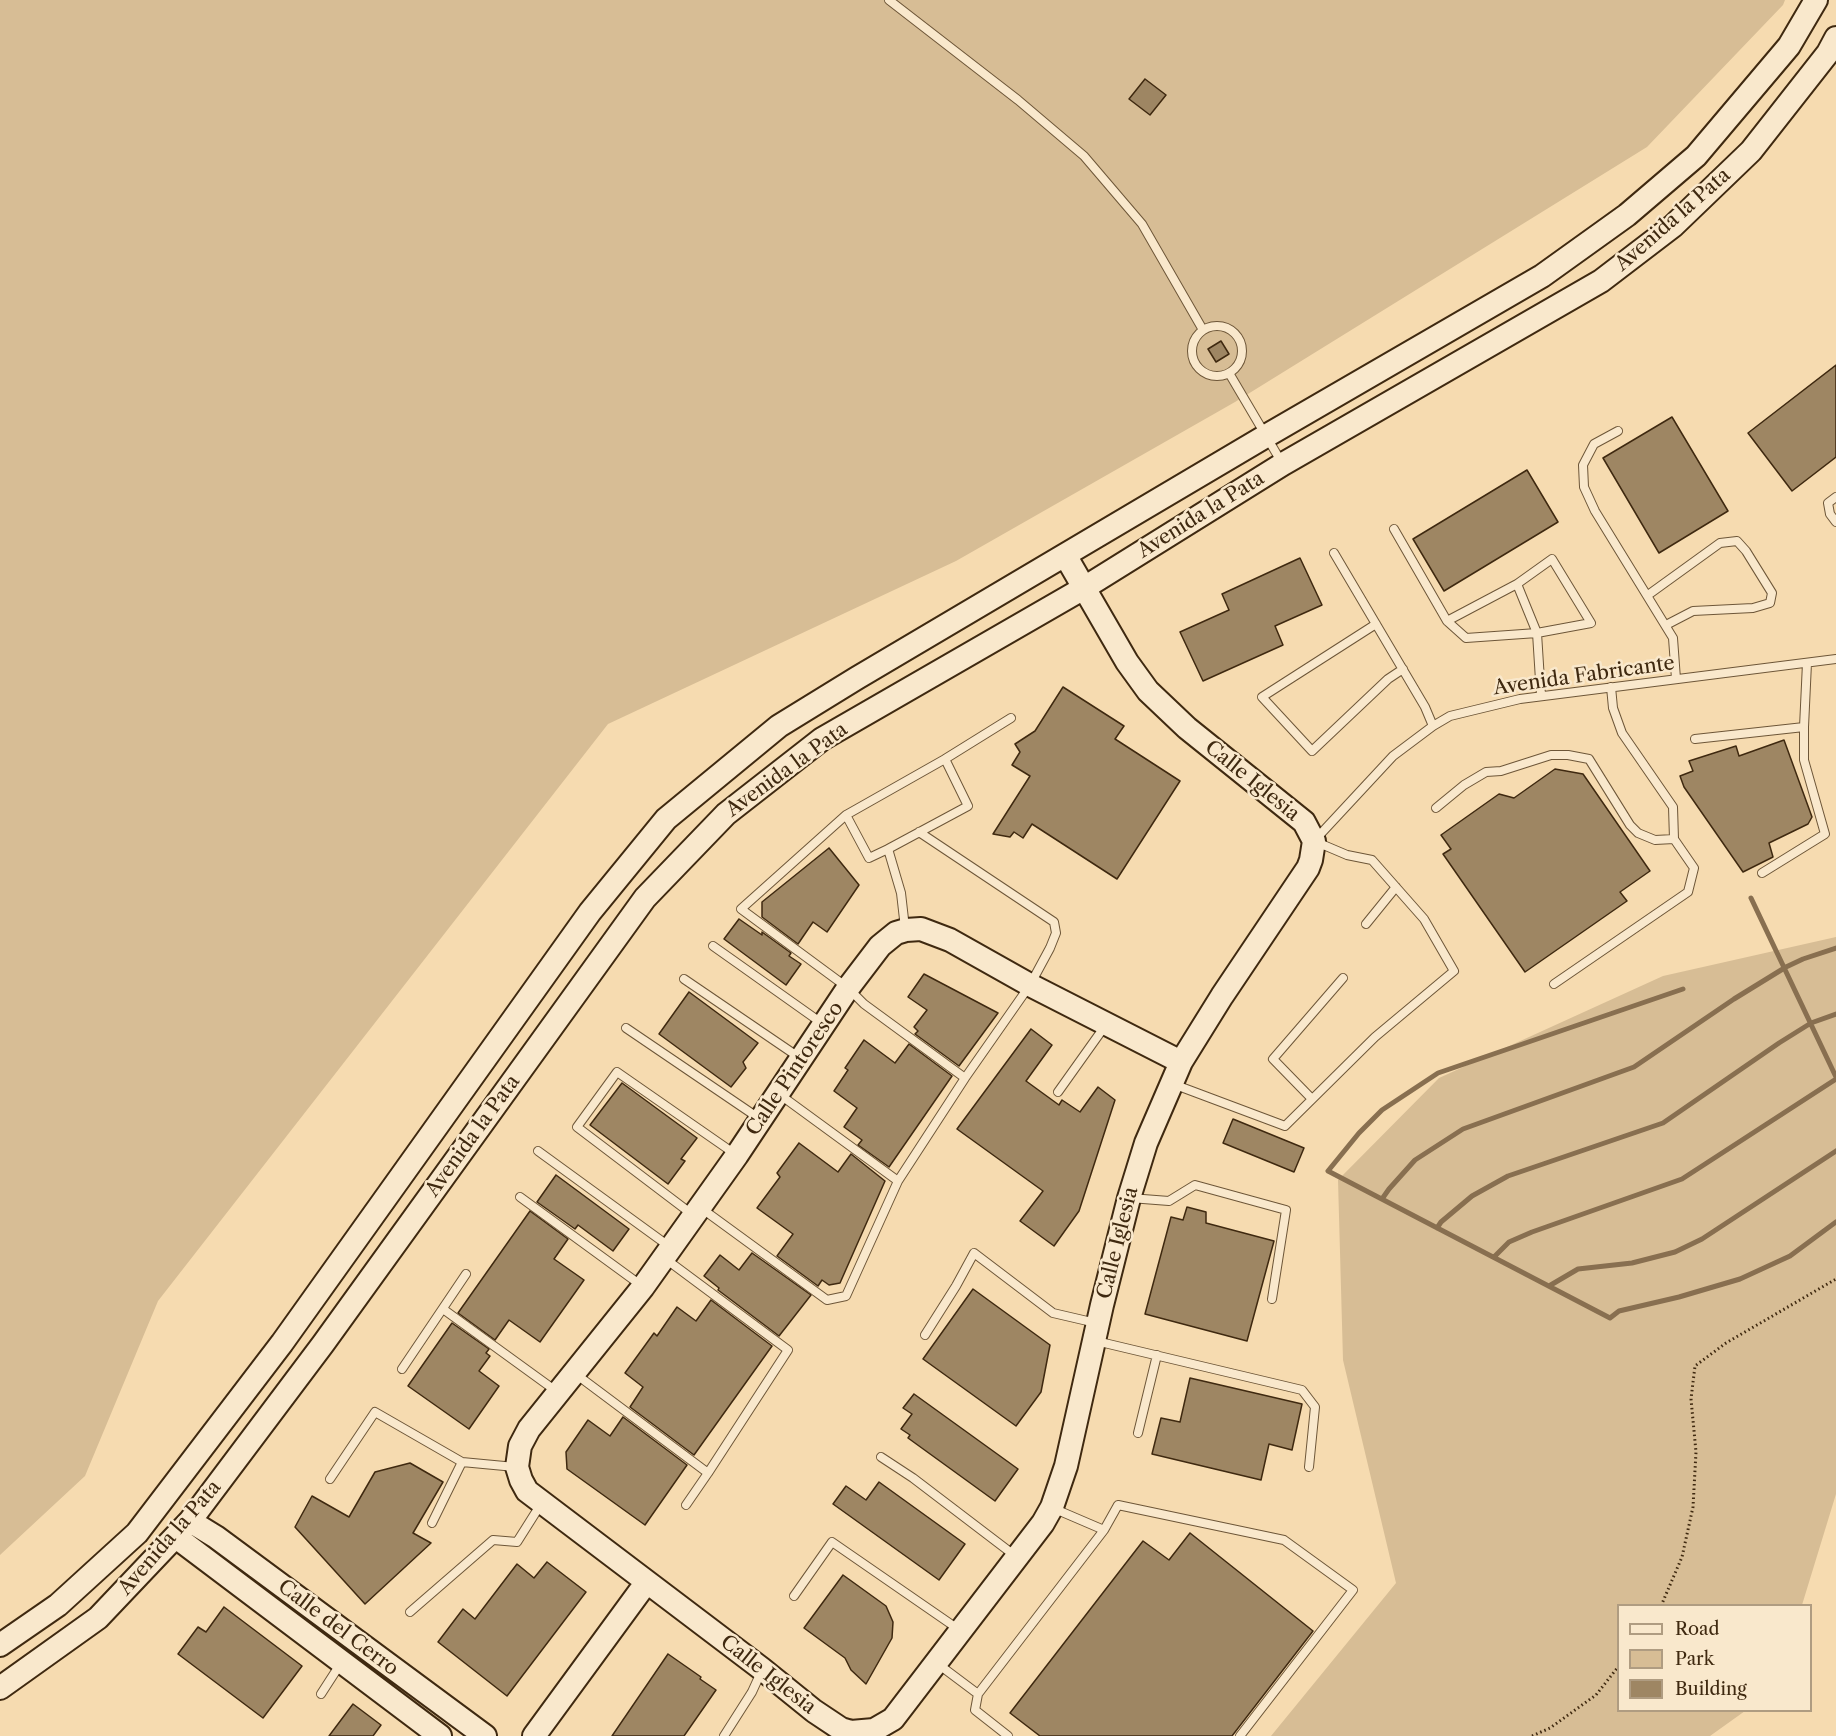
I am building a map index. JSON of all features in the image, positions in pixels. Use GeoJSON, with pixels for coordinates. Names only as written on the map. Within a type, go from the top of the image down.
{"type":"FeatureCollection","features":[{"type":"Feature","properties":{"kind":"main road","name":"Avenida la Pata"},"geometry":{"type":"LineString","coordinates":[[0,1645],[58,1605],[137,1533],[282,1343],[590,912],[666,819],[779,726],[856,678],[1266,436],[1542,276],[1628,215],[1696,156],[1789,46],[1816,0]]}},
{"type":"Feature","properties":{"kind":"main road","name":"Avenida la Pata"},"geometry":{"type":"LineString","coordinates":[[0,1688],[98,1618],[183,1529],[323,1344],[645,898],[726,814],[822,739],[1084,588],[1283,464],[1601,282],[1673,226],[1751,151],[1828,53],[1836,38]]}},
{"type":"Feature","properties":{"kind":"main road","name":"Calle Iglesia"},"geometry":{"type":"LineString","coordinates":[[517,1467],[527,1491],[542,1503],[830,1722],[851,1732],[862,1734],[893,1719],[1043,1523],[1052,1507],[1066,1466],[1129,1198],[1146,1143],[1181,1062],[1222,996],[1308,868],[1314,841],[1304,822],[1163,707],[1127,662],[1065,555]]}},
{"type":"Feature","properties":{"kind":"main road"},"geometry":{"type":"LineString","coordinates":[[906,930],[921,929],[944,937],[1030,985],[1181,1062]]}},
{"type":"Feature","properties":{"kind":"main road","name":"Calle Pintoresco"},"geometry":{"type":"LineString","coordinates":[[517,1467],[520,1446],[529,1429],[643,1287],[761,1120],[848,988],[880,946],[896,933],[906,930]]}},
{"type":"Feature","properties":{"kind":"main road"},"geometry":{"type":"LineString","coordinates":[[137,1533],[183,1529]]}},
{"type":"Feature","properties":{"kind":"main road","name":"Calle del Cerro"},"geometry":{"type":"LineString","coordinates":[[183,1529],[342,1662],[441,1736]]}},
{"type":"Feature","properties":{"kind":"main road","name":"Calle del Cerro"},"geometry":{"type":"LineString","coordinates":[[183,1529],[216,1537],[484,1736]]}},
{"type":"Feature","properties":{"kind":"main road"},"geometry":{"type":"LineString","coordinates":[[534,1736],[646,1583]]}},
{"type":"Feature","properties":{"kind":"lane"},"geometry":{"type":"LineString","coordinates":[[889,0],[1018,100],[1084,156],[1142,224],[1203,330]]}},
{"type":"Feature","properties":{"kind":"lane"},"geometry":{"type":"LineString","coordinates":[[1220,326],[1228,328],[1240,340],[1241,358],[1238,366],[1229,373],[1216,377],[1196,366],[1191,350],[1193,342],[1203,330],[1220,326]]}},
{"type":"Feature","properties":{"kind":"lane"},"geometry":{"type":"LineString","coordinates":[[1229,373],[1283,464]]}},
{"type":"Feature","properties":{"kind":"lane"},"geometry":{"type":"LineString","coordinates":[[1618,431],[1594,444],[1583,465],[1584,487],[1595,511],[1673,638],[1676,679]]}},
{"type":"Feature","properties":{"kind":"lane"},"geometry":{"type":"LineString","coordinates":[[1836,497],[1828,503],[1830,514],[1836,522]]}},
{"type":"Feature","properties":{"kind":"lane"},"geometry":{"type":"LineString","coordinates":[[1394,529],[1447,621],[1466,638],[1537,633],[1591,623],[1552,559],[1516,584],[1447,621]]}},
{"type":"Feature","properties":{"kind":"lane"},"geometry":{"type":"LineString","coordinates":[[1648,595],[1720,543],[1737,541],[1746,551],[1772,593],[1770,603],[1762,606],[1693,611],[1666,625]]}},
{"type":"Feature","properties":{"kind":"lane"},"geometry":{"type":"LineString","coordinates":[[1334,553],[1425,707],[1433,726]]}},
{"type":"Feature","properties":{"kind":"lane"},"geometry":{"type":"LineString","coordinates":[[1516,584],[1537,633],[1541,696]]}},
{"type":"Feature","properties":{"kind":"lane"},"geometry":{"type":"LineString","coordinates":[[1376,624],[1262,697],[1312,751],[1388,679],[1403,669]]}},
{"type":"Feature","properties":{"kind":"lane","name":"Avenida Fabricante"},"geometry":{"type":"LineString","coordinates":[[1314,841],[1393,756],[1450,716],[1520,699],[1836,659]]}},
{"type":"Feature","properties":{"kind":"lane"},"geometry":{"type":"LineString","coordinates":[[1762,873],[1825,834],[1804,760],[1807,663]]}},
{"type":"Feature","properties":{"kind":"lane"},"geometry":{"type":"LineString","coordinates":[[1554,984],[1688,891],[1694,868],[1674,839],[1673,807],[1622,733],[1613,708],[1611,687]]}},
{"type":"Feature","properties":{"kind":"lane"},"geometry":{"type":"LineString","coordinates":[[965,1078],[741,909],[846,815],[945,759],[1011,718]]}},
{"type":"Feature","properties":{"kind":"lane"},"geometry":{"type":"LineString","coordinates":[[1695,739],[1804,727]]}},
{"type":"Feature","properties":{"kind":"lane"},"geometry":{"type":"LineString","coordinates":[[1436,808],[1464,785],[1486,772],[1501,771],[1551,755],[1568,755],[1589,759],[1630,825],[1638,833],[1655,840],[1674,839]]}},
{"type":"Feature","properties":{"kind":"lane"},"geometry":{"type":"LineString","coordinates":[[846,815],[870,858],[968,806],[945,759]]}},
{"type":"Feature","properties":{"kind":"lane"},"geometry":{"type":"LineString","coordinates":[[737,1155],[617,1072],[577,1127],[697,1211],[721,1221],[827,1300],[846,1296],[898,1181],[965,1078],[1030,985],[1056,933],[1054,922],[919,832]]}},
{"type":"Feature","properties":{"kind":"lane"},"geometry":{"type":"LineString","coordinates":[[1171,1083],[1285,1126],[1375,1037],[1454,971],[1424,918],[1372,860],[1347,855],[1314,841]]}},
{"type":"Feature","properties":{"kind":"lane"},"geometry":{"type":"LineString","coordinates":[[888,849],[901,893],[906,930]]}},
{"type":"Feature","properties":{"kind":"lane"},"geometry":{"type":"LineString","coordinates":[[1366,924],[1396,887]]}},
{"type":"Feature","properties":{"kind":"lane"},"geometry":{"type":"LineString","coordinates":[[713,946],[824,1025]]}},
{"type":"Feature","properties":{"kind":"lane"},"geometry":{"type":"LineString","coordinates":[[1312,1099],[1273,1059],[1342,978]]}},
{"type":"Feature","properties":{"kind":"lane"},"geometry":{"type":"LineString","coordinates":[[684,979],[801,1059]]}},
{"type":"Feature","properties":{"kind":"lane"},"geometry":{"type":"LineString","coordinates":[[1058,1092],[1106,1025]]}},
{"type":"Feature","properties":{"kind":"lane"},"geometry":{"type":"LineString","coordinates":[[626,1028],[761,1120]]}},
{"type":"Feature","properties":{"kind":"lane"},"geometry":{"type":"LineString","coordinates":[[778,1094],[898,1181]]}},
{"type":"Feature","properties":{"kind":"lane"},"geometry":{"type":"LineString","coordinates":[[538,1151],[788,1350],[686,1505]]}},
{"type":"Feature","properties":{"kind":"lane"},"geometry":{"type":"LineString","coordinates":[[1129,1198],[1169,1201],[1195,1185],[1286,1210],[1272,1299]]}},
{"type":"Feature","properties":{"kind":"lane"},"geometry":{"type":"LineString","coordinates":[[520,1197],[643,1287]]}},
{"type":"Feature","properties":{"kind":"lane"},"geometry":{"type":"LineString","coordinates":[[925,1335],[974,1253],[1053,1313],[1096,1332],[1157,1355],[1302,1390],[1314,1407],[1309,1467]]}},
{"type":"Feature","properties":{"kind":"lane"},"geometry":{"type":"LineString","coordinates":[[402,1370],[466,1274]]}},
{"type":"Feature","properties":{"kind":"lane"},"geometry":{"type":"LineString","coordinates":[[443,1309],[557,1392]]}},
{"type":"Feature","properties":{"kind":"lane"},"geometry":{"type":"LineString","coordinates":[[1138,1433],[1157,1355]]}},
{"type":"Feature","properties":{"kind":"lane"},"geometry":{"type":"LineString","coordinates":[[573,1372],[708,1473]]}},
{"type":"Feature","properties":{"kind":"lane"},"geometry":{"type":"LineString","coordinates":[[330,1479],[375,1412],[462,1462],[517,1467]]}},
{"type":"Feature","properties":{"kind":"lane"},"geometry":{"type":"LineString","coordinates":[[881,1457],[913,1478],[1017,1558]]}},
{"type":"Feature","properties":{"kind":"lane"},"geometry":{"type":"LineString","coordinates":[[432,1523],[462,1462]]}},
{"type":"Feature","properties":{"kind":"lane"},"geometry":{"type":"LineString","coordinates":[[410,1612],[493,1539],[517,1542],[542,1503]]}},
{"type":"Feature","properties":{"kind":"lane"},"geometry":{"type":"LineString","coordinates":[[1008,1736],[975,1710],[978,1694],[1104,1530],[1118,1505],[1284,1540],[1353,1590],[1240,1736]]}},
{"type":"Feature","properties":{"kind":"lane"},"geometry":{"type":"LineString","coordinates":[[1052,1507],[1104,1530]]}},
{"type":"Feature","properties":{"kind":"lane"},"geometry":{"type":"LineString","coordinates":[[794,1596],[832,1542],[961,1632]]}},
{"type":"Feature","properties":{"kind":"lane"},"geometry":{"type":"LineString","coordinates":[[321,1694],[342,1662]]}},
{"type":"Feature","properties":{"kind":"lane"},"geometry":{"type":"LineString","coordinates":[[936,1663],[978,1694]]}},
{"type":"Feature","properties":{"kind":"lane"},"geometry":{"type":"LineString","coordinates":[[724,1736],[752,1692],[762,1669]]}},
{"type":"Feature","properties":{"kind":"path"},"geometry":{"type":"LineString","coordinates":[[1661,1604],[1682,1557],[1693,1507],[1696,1452],[1691,1399],[1695,1366],[1726,1343],[1836,1279]]}},
{"type":"Feature","properties":{"kind":"path"},"geometry":{"type":"LineString","coordinates":[[1532,1736],[1550,1728],[1596,1695],[1617,1668]]}},
{"type":"Feature","properties":{"kind":"green space"},"geometry":{"type":"Polygon","coordinates":[[[0,0],[1785,0],[1783,5],[1647,147],[1235,402],[956,561],[608,724],[158,1301],[85,1476],[0,1555],[0,0]]]}},
{"type":"Feature","properties":{"kind":"green space"},"geometry":{"type":"Polygon","coordinates":[[[1836,937],[1836,1494],[1802,1604],[1617,1604],[1617,1712],[1744,1712],[1710,1736],[1271,1736],[1396,1583],[1343,1360],[1338,1180],[1439,1078],[1663,976],[1836,937]]]}},
{"type":"Feature","properties":{"kind":"building"},"geometry":{"type":"Polygon","coordinates":[[[1145,79],[1166,95],[1150,115],[1129,99],[1145,79]]]}},
{"type":"Feature","properties":{"kind":"building"},"geometry":{"type":"Polygon","coordinates":[[[1221,341],[1229,354],[1216,362],[1208,349],[1221,341]]]}},
{"type":"Feature","properties":{"kind":"building"},"geometry":{"type":"Polygon","coordinates":[[[1836,365],[1836,457],[1792,491],[1748,433],[1836,365]]]}},
{"type":"Feature","properties":{"kind":"building"},"geometry":{"type":"Polygon","coordinates":[[[1672,417],[1728,511],[1659,553],[1603,458],[1672,417]]]}},
{"type":"Feature","properties":{"kind":"building"},"geometry":{"type":"Polygon","coordinates":[[[1527,470],[1558,522],[1444,591],[1413,539],[1527,470]]]}},
{"type":"Feature","properties":{"kind":"building"},"geometry":{"type":"Polygon","coordinates":[[[1300,558],[1322,605],[1275,626],[1283,645],[1203,681],[1180,632],[1229,610],[1222,594],[1300,558]]]}},
{"type":"Feature","properties":{"kind":"building"},"geometry":{"type":"Polygon","coordinates":[[[1063,687],[1124,726],[1115,739],[1180,781],[1117,879],[1032,824],[1023,838],[1014,832],[1010,837],[993,834],[1030,776],[1012,765],[1020,752],[1015,744],[1035,731],[1063,687]]]}},
{"type":"Feature","properties":{"kind":"building"},"geometry":{"type":"Polygon","coordinates":[[[1784,740],[1812,817],[1808,824],[1769,843],[1773,857],[1743,872],[1684,787],[1680,776],[1693,771],[1689,761],[1736,746],[1739,756],[1784,740]]]}},
{"type":"Feature","properties":{"kind":"building"},"geometry":{"type":"Polygon","coordinates":[[[1555,769],[1583,774],[1650,871],[1620,892],[1627,901],[1525,972],[1443,854],[1451,849],[1441,835],[1499,794],[1514,798],[1555,769]]]}},
{"type":"Feature","properties":{"kind":"building"},"geometry":{"type":"Polygon","coordinates":[[[829,848],[859,885],[827,932],[813,922],[798,944],[762,917],[762,902],[829,848]]]}},
{"type":"Feature","properties":{"kind":"building"},"geometry":{"type":"Polygon","coordinates":[[[739,919],[791,953],[789,956],[801,964],[786,985],[724,939],[739,919]]]}},
{"type":"Feature","properties":{"kind":"building"},"geometry":{"type":"Polygon","coordinates":[[[924,974],[998,1013],[959,1066],[915,1034],[918,1031],[914,1027],[927,1010],[908,997],[924,974]]]}},
{"type":"Feature","properties":{"kind":"building"},"geometry":{"type":"Polygon","coordinates":[[[689,992],[758,1043],[743,1062],[746,1068],[731,1087],[659,1034],[689,992]]]}},
{"type":"Feature","properties":{"kind":"building"},"geometry":{"type":"Polygon","coordinates":[[[1031,1029],[1052,1045],[1026,1081],[1059,1105],[1062,1100],[1080,1112],[1098,1087],[1115,1100],[1079,1211],[1054,1246],[1020,1221],[1043,1191],[957,1129],[1031,1029]]]}},
{"type":"Feature","properties":{"kind":"building"},"geometry":{"type":"Polygon","coordinates":[[[864,1040],[895,1063],[909,1044],[952,1076],[889,1167],[858,1145],[862,1140],[844,1127],[857,1108],[834,1091],[848,1070],[845,1068],[864,1040]]]}},
{"type":"Feature","properties":{"kind":"building"},"geometry":{"type":"Polygon","coordinates":[[[622,1083],[697,1138],[681,1159],[685,1161],[668,1184],[590,1125],[622,1083]]]}},
{"type":"Feature","properties":{"kind":"building"},"geometry":{"type":"Polygon","coordinates":[[[1233,1119],[1304,1148],[1294,1172],[1223,1143],[1233,1119]]]}},
{"type":"Feature","properties":{"kind":"building"},"geometry":{"type":"Polygon","coordinates":[[[799,1143],[838,1172],[851,1154],[885,1181],[840,1283],[829,1285],[822,1280],[818,1286],[777,1256],[793,1234],[757,1208],[780,1177],[777,1173],[799,1143]]]}},
{"type":"Feature","properties":{"kind":"building"},"geometry":{"type":"Polygon","coordinates":[[[556,1175],[629,1229],[613,1251],[578,1225],[575,1229],[537,1202],[556,1175]]]}},
{"type":"Feature","properties":{"kind":"building"},"geometry":{"type":"Polygon","coordinates":[[[1187,1207],[1206,1212],[1206,1223],[1274,1241],[1247,1341],[1145,1314],[1171,1217],[1183,1220],[1187,1207]]]}},
{"type":"Feature","properties":{"kind":"building"},"geometry":{"type":"Polygon","coordinates":[[[530,1211],[568,1239],[554,1259],[584,1280],[540,1342],[509,1320],[495,1340],[458,1313],[530,1211]]]}},
{"type":"Feature","properties":{"kind":"building"},"geometry":{"type":"Polygon","coordinates":[[[752,1253],[811,1295],[779,1336],[718,1290],[719,1288],[704,1276],[720,1255],[739,1270],[752,1253]]]}},
{"type":"Feature","properties":{"kind":"building"},"geometry":{"type":"Polygon","coordinates":[[[973,1289],[1050,1345],[1041,1392],[1016,1426],[923,1359],[973,1289]]]}},
{"type":"Feature","properties":{"kind":"building"},"geometry":{"type":"Polygon","coordinates":[[[711,1300],[772,1346],[694,1455],[630,1407],[643,1387],[625,1373],[654,1333],[657,1336],[677,1307],[696,1321],[711,1300]]]}},
{"type":"Feature","properties":{"kind":"building"},"geometry":{"type":"Polygon","coordinates":[[[452,1323],[489,1349],[486,1353],[490,1356],[479,1371],[499,1386],[469,1429],[408,1386],[452,1323]]]}},
{"type":"Feature","properties":{"kind":"building"},"geometry":{"type":"Polygon","coordinates":[[[1190,1378],[1302,1404],[1292,1450],[1269,1444],[1261,1480],[1152,1454],[1161,1418],[1180,1422],[1190,1378]]]}},
{"type":"Feature","properties":{"kind":"building"},"geometry":{"type":"Polygon","coordinates":[[[914,1394],[1018,1469],[995,1501],[908,1438],[910,1435],[901,1429],[912,1414],[903,1408],[914,1394]]]}},
{"type":"Feature","properties":{"kind":"building"},"geometry":{"type":"Polygon","coordinates":[[[623,1417],[687,1465],[645,1525],[567,1469],[566,1452],[588,1420],[610,1436],[623,1417]]]}},
{"type":"Feature","properties":{"kind":"building"},"geometry":{"type":"Polygon","coordinates":[[[410,1463],[443,1482],[413,1533],[431,1543],[365,1604],[295,1527],[312,1496],[349,1517],[375,1472],[410,1463]]]}},
{"type":"Feature","properties":{"kind":"building"},"geometry":{"type":"Polygon","coordinates":[[[879,1482],[965,1544],[939,1580],[833,1504],[846,1486],[866,1500],[879,1482]]]}},
{"type":"Feature","properties":{"kind":"building"},"geometry":{"type":"Polygon","coordinates":[[[1190,1533],[1313,1631],[1232,1736],[1040,1736],[1010,1713],[1143,1541],[1169,1560],[1190,1533]]]}},
{"type":"Feature","properties":{"kind":"building"},"geometry":{"type":"Polygon","coordinates":[[[547,1562],[586,1592],[507,1696],[438,1642],[463,1609],[475,1619],[517,1564],[534,1578],[547,1562]]]}},
{"type":"Feature","properties":{"kind":"building"},"geometry":{"type":"Polygon","coordinates":[[[843,1575],[886,1606],[893,1622],[892,1638],[866,1684],[851,1670],[845,1658],[804,1628],[843,1575]]]}},
{"type":"Feature","properties":{"kind":"building"},"geometry":{"type":"Polygon","coordinates":[[[224,1607],[302,1666],[263,1718],[178,1654],[198,1627],[206,1632],[224,1607]]]}},
{"type":"Feature","properties":{"kind":"building"},"geometry":{"type":"Polygon","coordinates":[[[668,1654],[716,1690],[684,1736],[612,1736],[668,1654]]]}},
{"type":"Feature","properties":{"kind":"building"},"geometry":{"type":"Polygon","coordinates":[[[353,1704],[381,1725],[373,1736],[329,1736],[353,1704]]]}},
{"type":"Feature","properties":{"kind":"waterway"},"geometry":{"type":"LineString","coordinates":[[1751,898],[1836,1077]]}},
{"type":"Feature","properties":{"kind":"waterway"},"geometry":{"type":"LineString","coordinates":[[1382,1199],[1415,1160],[1463,1129],[1634,1067],[1734,999],[1786,967],[1836,948]]}},
{"type":"Feature","properties":{"kind":"waterway"},"geometry":{"type":"LineString","coordinates":[[1683,989],[1438,1073],[1382,1110],[1359,1133],[1328,1171],[1610,1318],[1619,1311],[1679,1297],[1740,1279],[1790,1256],[1836,1222]]}},
{"type":"Feature","properties":{"kind":"waterway"},"geometry":{"type":"LineString","coordinates":[[1437,1228],[1472,1196],[1508,1176],[1663,1123],[1779,1043],[1811,1023],[1836,1014]]}},
{"type":"Feature","properties":{"kind":"waterway"},"geometry":{"type":"LineString","coordinates":[[1494,1257],[1509,1242],[1532,1232],[1682,1179],[1836,1079]]}},
{"type":"Feature","properties":{"kind":"waterway"},"geometry":{"type":"LineString","coordinates":[[1549,1286],[1578,1269],[1632,1263],[1675,1252],[1702,1239],[1836,1151]]}}]}
